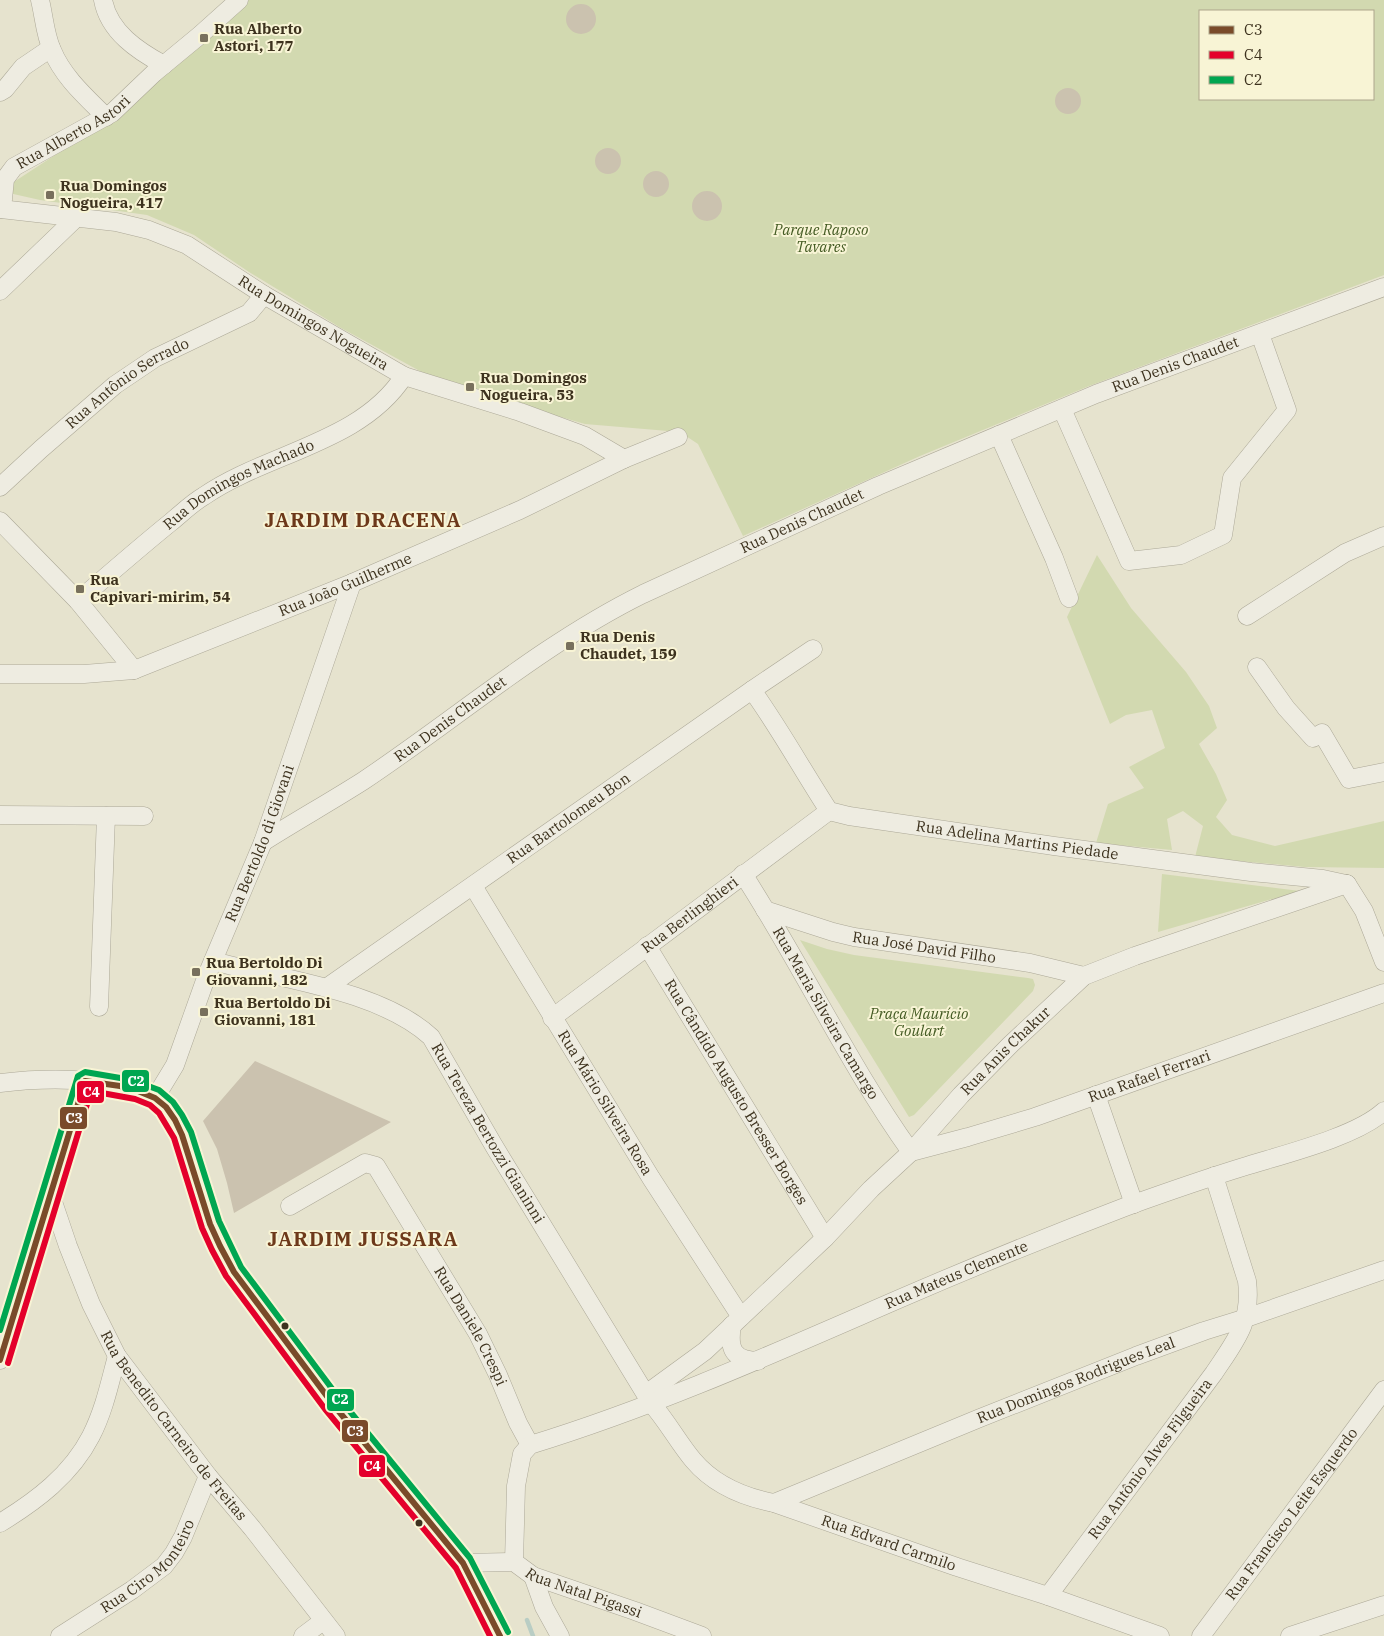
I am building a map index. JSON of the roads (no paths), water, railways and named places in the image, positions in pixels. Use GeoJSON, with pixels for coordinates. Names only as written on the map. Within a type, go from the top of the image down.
{"type":"FeatureCollection","features":[{"type":"Feature","properties":{"kind":"street"},"geometry":{"type":"LineString","coordinates":[[40,0],[51,48],[65,74],[106,117]]}},
{"type":"Feature","properties":{"kind":"street"},"geometry":{"type":"LineString","coordinates":[[103,0],[108,15],[124,36],[147,56],[164,65]]}},
{"type":"Feature","properties":{"kind":"street","name":"Rua Alberto Astori"},"geometry":{"type":"LineString","coordinates":[[1,209],[5,171],[106,117],[239,0]]}},
{"type":"Feature","properties":{"kind":"street"},"geometry":{"type":"LineString","coordinates":[[0,92],[5,89],[23,66],[51,48]]}},
{"type":"Feature","properties":{"kind":"street","name":"Rua Domingos Nogueira"},"geometry":{"type":"LineString","coordinates":[[1,209],[124,224],[149,230],[187,245],[264,295],[404,376],[520,412],[584,436],[624,459]]}},
{"type":"Feature","properties":{"kind":"street"},"geometry":{"type":"LineString","coordinates":[[0,292],[76,218]]}},
{"type":"Feature","properties":{"kind":"street","name":"Rua Denis Chaudet"},"geometry":{"type":"LineString","coordinates":[[262,842],[363,781],[496,685],[606,613],[643,594],[869,490],[923,461],[999,435],[1096,394],[1384,287]]}},
{"type":"Feature","properties":{"kind":"street","name":"Rua Antônio Serrado"},"geometry":{"type":"LineString","coordinates":[[0,487],[115,385],[155,358],[249,313],[264,295]]}},
{"type":"Feature","properties":{"kind":"street"},"geometry":{"type":"LineString","coordinates":[[1062,409],[1129,562],[1181,555],[1223,535],[1232,478],[1287,410],[1260,334]]}},
{"type":"Feature","properties":{"kind":"street","name":"Rua Domingos Machado"},"geometry":{"type":"LineString","coordinates":[[78,601],[204,495],[242,474],[318,442],[363,417],[382,404],[395,391],[404,376]]}},
{"type":"Feature","properties":{"kind":"street"},"geometry":{"type":"LineString","coordinates":[[999,435],[1054,558],[1069,598]]}},
{"type":"Feature","properties":{"kind":"street","name":"Rua João Guilherme"},"geometry":{"type":"LineString","coordinates":[[0,674],[84,674],[134,670],[352,583],[520,510],[624,459],[678,437]]}},
{"type":"Feature","properties":{"kind":"street"},"geometry":{"type":"LineString","coordinates":[[1,524],[78,601],[134,670]]}},
{"type":"Feature","properties":{"kind":"street"},"geometry":{"type":"LineString","coordinates":[[1247,616],[1345,553],[1384,536]]}},
{"type":"Feature","properties":{"kind":"street","name":"Rua Bertoldo di Giovani"},"geometry":{"type":"LineString","coordinates":[[155,1098],[175,1065],[213,961],[262,842],[352,583]]}},
{"type":"Feature","properties":{"kind":"street","name":"Rua Bartolomeu Bon"},"geometry":{"type":"LineString","coordinates":[[326,988],[752,690],[813,650]]}},
{"type":"Feature","properties":{"kind":"street"},"geometry":{"type":"LineString","coordinates":[[1257,667],[1286,708],[1313,738],[1322,733],[1349,779],[1384,772]]}},
{"type":"Feature","properties":{"kind":"street"},"geometry":{"type":"LineString","coordinates":[[752,690],[774,721],[806,777],[829,811]]}},
{"type":"Feature","properties":{"kind":"street","name":"Rua Berlinghieri"},"geometry":{"type":"LineString","coordinates":[[552,1018],[829,811]]}},
{"type":"Feature","properties":{"kind":"street","name":"Rua Adelina Martins Piedade"},"geometry":{"type":"LineString","coordinates":[[829,811],[849,816],[1045,845],[1251,872],[1323,879],[1347,884]]}},
{"type":"Feature","properties":{"kind":"street"},"geometry":{"type":"LineString","coordinates":[[0,815],[144,816]]}},
{"type":"Feature","properties":{"kind":"street"},"geometry":{"type":"LineString","coordinates":[[99,1007],[106,816]]}},
{"type":"Feature","properties":{"kind":"street","name":"Rua Maria Silveira Camargo"},"geometry":{"type":"LineString","coordinates":[[743,874],[802,970],[845,1050],[882,1112],[911,1152]]}},
{"type":"Feature","properties":{"kind":"street"},"geometry":{"type":"LineString","coordinates":[[1347,884],[1357,897],[1364,911],[1384,962]]}},
{"type":"Feature","properties":{"kind":"street","name":"Rua Anis Chakur"},"geometry":{"type":"LineString","coordinates":[[648,1399],[706,1351],[826,1238],[871,1189],[911,1152],[961,1095],[1084,976],[1135,956],[1347,884]]}},
{"type":"Feature","properties":{"kind":"street","name":"Rua Mário Silveira Rosa"},"geometry":{"type":"LineString","coordinates":[[473,886],[737,1321]]}},
{"type":"Feature","properties":{"kind":"street","name":"Rua José David Filho"},"geometry":{"type":"LineString","coordinates":[[765,910],[854,937],[1030,963],[1084,976]]}},
{"type":"Feature","properties":{"kind":"street","name":"Rua Cândido Augusto Bresser Borges"},"geometry":{"type":"LineString","coordinates":[[647,946],[826,1238]]}},
{"type":"Feature","properties":{"kind":"street","name":"Rua Tereza Bertozzi Gianinni"},"geometry":{"type":"LineString","coordinates":[[213,961],[326,988],[355,997],[402,1016],[431,1037],[494,1146],[648,1399]]}},
{"type":"Feature","properties":{"kind":"street","name":"Rua Rafael Ferrari"},"geometry":{"type":"LineString","coordinates":[[911,1152],[968,1137],[1096,1095],[1384,993]]}},
{"type":"Feature","properties":{"kind":"street"},"geometry":{"type":"LineString","coordinates":[[0,1083],[32,1080],[85,1081],[129,1088],[155,1098],[170,1111],[177,1123],[192,1164],[208,1219],[222,1251],[234,1272],[332,1404],[463,1563],[500,1636]]}},
{"type":"Feature","properties":{"kind":"street"},"geometry":{"type":"LineString","coordinates":[[0,1360],[85,1081]]}},
{"type":"Feature","properties":{"kind":"street"},"geometry":{"type":"LineString","coordinates":[[1096,1095],[1134,1204]]}},
{"type":"Feature","properties":{"kind":"street","name":"Rua Mateus Clemente"},"geometry":{"type":"LineString","coordinates":[[530,1445],[648,1399],[758,1361],[1037,1241],[1214,1176],[1340,1135],[1363,1125],[1384,1111]]}},
{"type":"Feature","properties":{"kind":"street","name":"Rua Daniele Crespi"},"geometry":{"type":"LineString","coordinates":[[290,1206],[365,1163],[376,1166],[478,1334],[518,1423],[530,1445]]}},
{"type":"Feature","properties":{"kind":"street","name":"Rua Antônio Alves Filgueira"},"geometry":{"type":"LineString","coordinates":[[1048,1596],[1214,1373],[1236,1340],[1246,1318],[1249,1298],[1246,1281],[1214,1176]]}},
{"type":"Feature","properties":{"kind":"street","name":"Rua Benedito Carneiro de Freitas"},"geometry":{"type":"LineString","coordinates":[[50,1193],[65,1238],[91,1304],[118,1356],[208,1476],[252,1528],[336,1636]]}},
{"type":"Feature","properties":{"kind":"street","name":"Rua Domingos Rodrigues Leal"},"geometry":{"type":"LineString","coordinates":[[774,1503],[962,1425],[1136,1356],[1384,1270]]}},
{"type":"Feature","properties":{"kind":"street"},"geometry":{"type":"LineString","coordinates":[[737,1321],[730,1343],[735,1353],[743,1359],[758,1361]]}},
{"type":"Feature","properties":{"kind":"street"},"geometry":{"type":"LineString","coordinates":[[0,1523],[44,1494],[80,1454],[104,1404],[118,1356]]}},
{"type":"Feature","properties":{"kind":"street","name":"Rua Francisco Leite Esquerdo"},"geometry":{"type":"LineString","coordinates":[[1200,1636],[1384,1390]]}},
{"type":"Feature","properties":{"kind":"street","name":"Rua Edvard Carmilo"},"geometry":{"type":"LineString","coordinates":[[648,1399],[692,1460],[705,1473],[735,1492],[754,1499],[774,1503],[1160,1636]]}},
{"type":"Feature","properties":{"kind":"street"},"geometry":{"type":"LineString","coordinates":[[514,1562],[516,1486],[522,1454],[530,1445]]}},
{"type":"Feature","properties":{"kind":"street","name":"Rua Ciro Monteiro"},"geometry":{"type":"LineString","coordinates":[[60,1636],[132,1590],[164,1566],[183,1537],[208,1476]]}},
{"type":"Feature","properties":{"kind":"street","name":"Rua Natal Pigassi"},"geometry":{"type":"LineString","coordinates":[[463,1563],[514,1562],[532,1576],[635,1610],[702,1636]]}},
{"type":"Feature","properties":{"kind":"street"},"geometry":{"type":"LineString","coordinates":[[532,1576],[544,1607],[560,1636]]}},
{"type":"Feature","properties":{"kind":"street"},"geometry":{"type":"LineString","coordinates":[[1290,1636],[1384,1605]]}},
{"type":"Feature","properties":{"kind":"street"},"geometry":{"type":"LineString","coordinates":[[303,1636],[323,1621]]}},
{"type":"Feature","properties":{"kind":"waterway"},"geometry":{"type":"LineString","coordinates":[[527,1620],[533,1636]]}},
{"type":"Feature","properties":{"kind":"place","name":"Rua Alberto Astori, 177"},"geometry":{"type":"Point","coordinates":[204,38]}},
{"type":"Feature","properties":{"kind":"place","name":"Rua Domingos Nogueira, 417"},"geometry":{"type":"Point","coordinates":[50,195]}},
{"type":"Feature","properties":{"kind":"place","name":"Rua Domingos Nogueira, 53"},"geometry":{"type":"Point","coordinates":[470,387]}},
{"type":"Feature","properties":{"kind":"place","name":"Rua Capivari-mirim, 54"},"geometry":{"type":"Point","coordinates":[80,589]}},
{"type":"Feature","properties":{"kind":"place","name":"Rua Denis Chaudet, 159"},"geometry":{"type":"Point","coordinates":[570,646]}},
{"type":"Feature","properties":{"kind":"place","name":"Rua Bertoldo Di Giovanni, 182"},"geometry":{"type":"Point","coordinates":[196,972]}},
{"type":"Feature","properties":{"kind":"place","name":"Rua Bertoldo Di Giovanni, 181"},"geometry":{"type":"Point","coordinates":[204,1012]}},
{"type":"Feature","properties":{"kind":"district","name":"JARDIM DRACENA"},"geometry":{"type":"Point","coordinates":[363,520]}},
{"type":"Feature","properties":{"kind":"district","name":"JARDIM JUSSARA"},"geometry":{"type":"Point","coordinates":[363,1239]}},
{"type":"Feature","properties":{"kind":"park label","name":"Parque Raposo Tavares"},"geometry":{"type":"Point","coordinates":[821,238]}},
{"type":"Feature","properties":{"kind":"park label","name":"Praça Maurício Goulart"},"geometry":{"type":"Point","coordinates":[919,1022]}}]}
